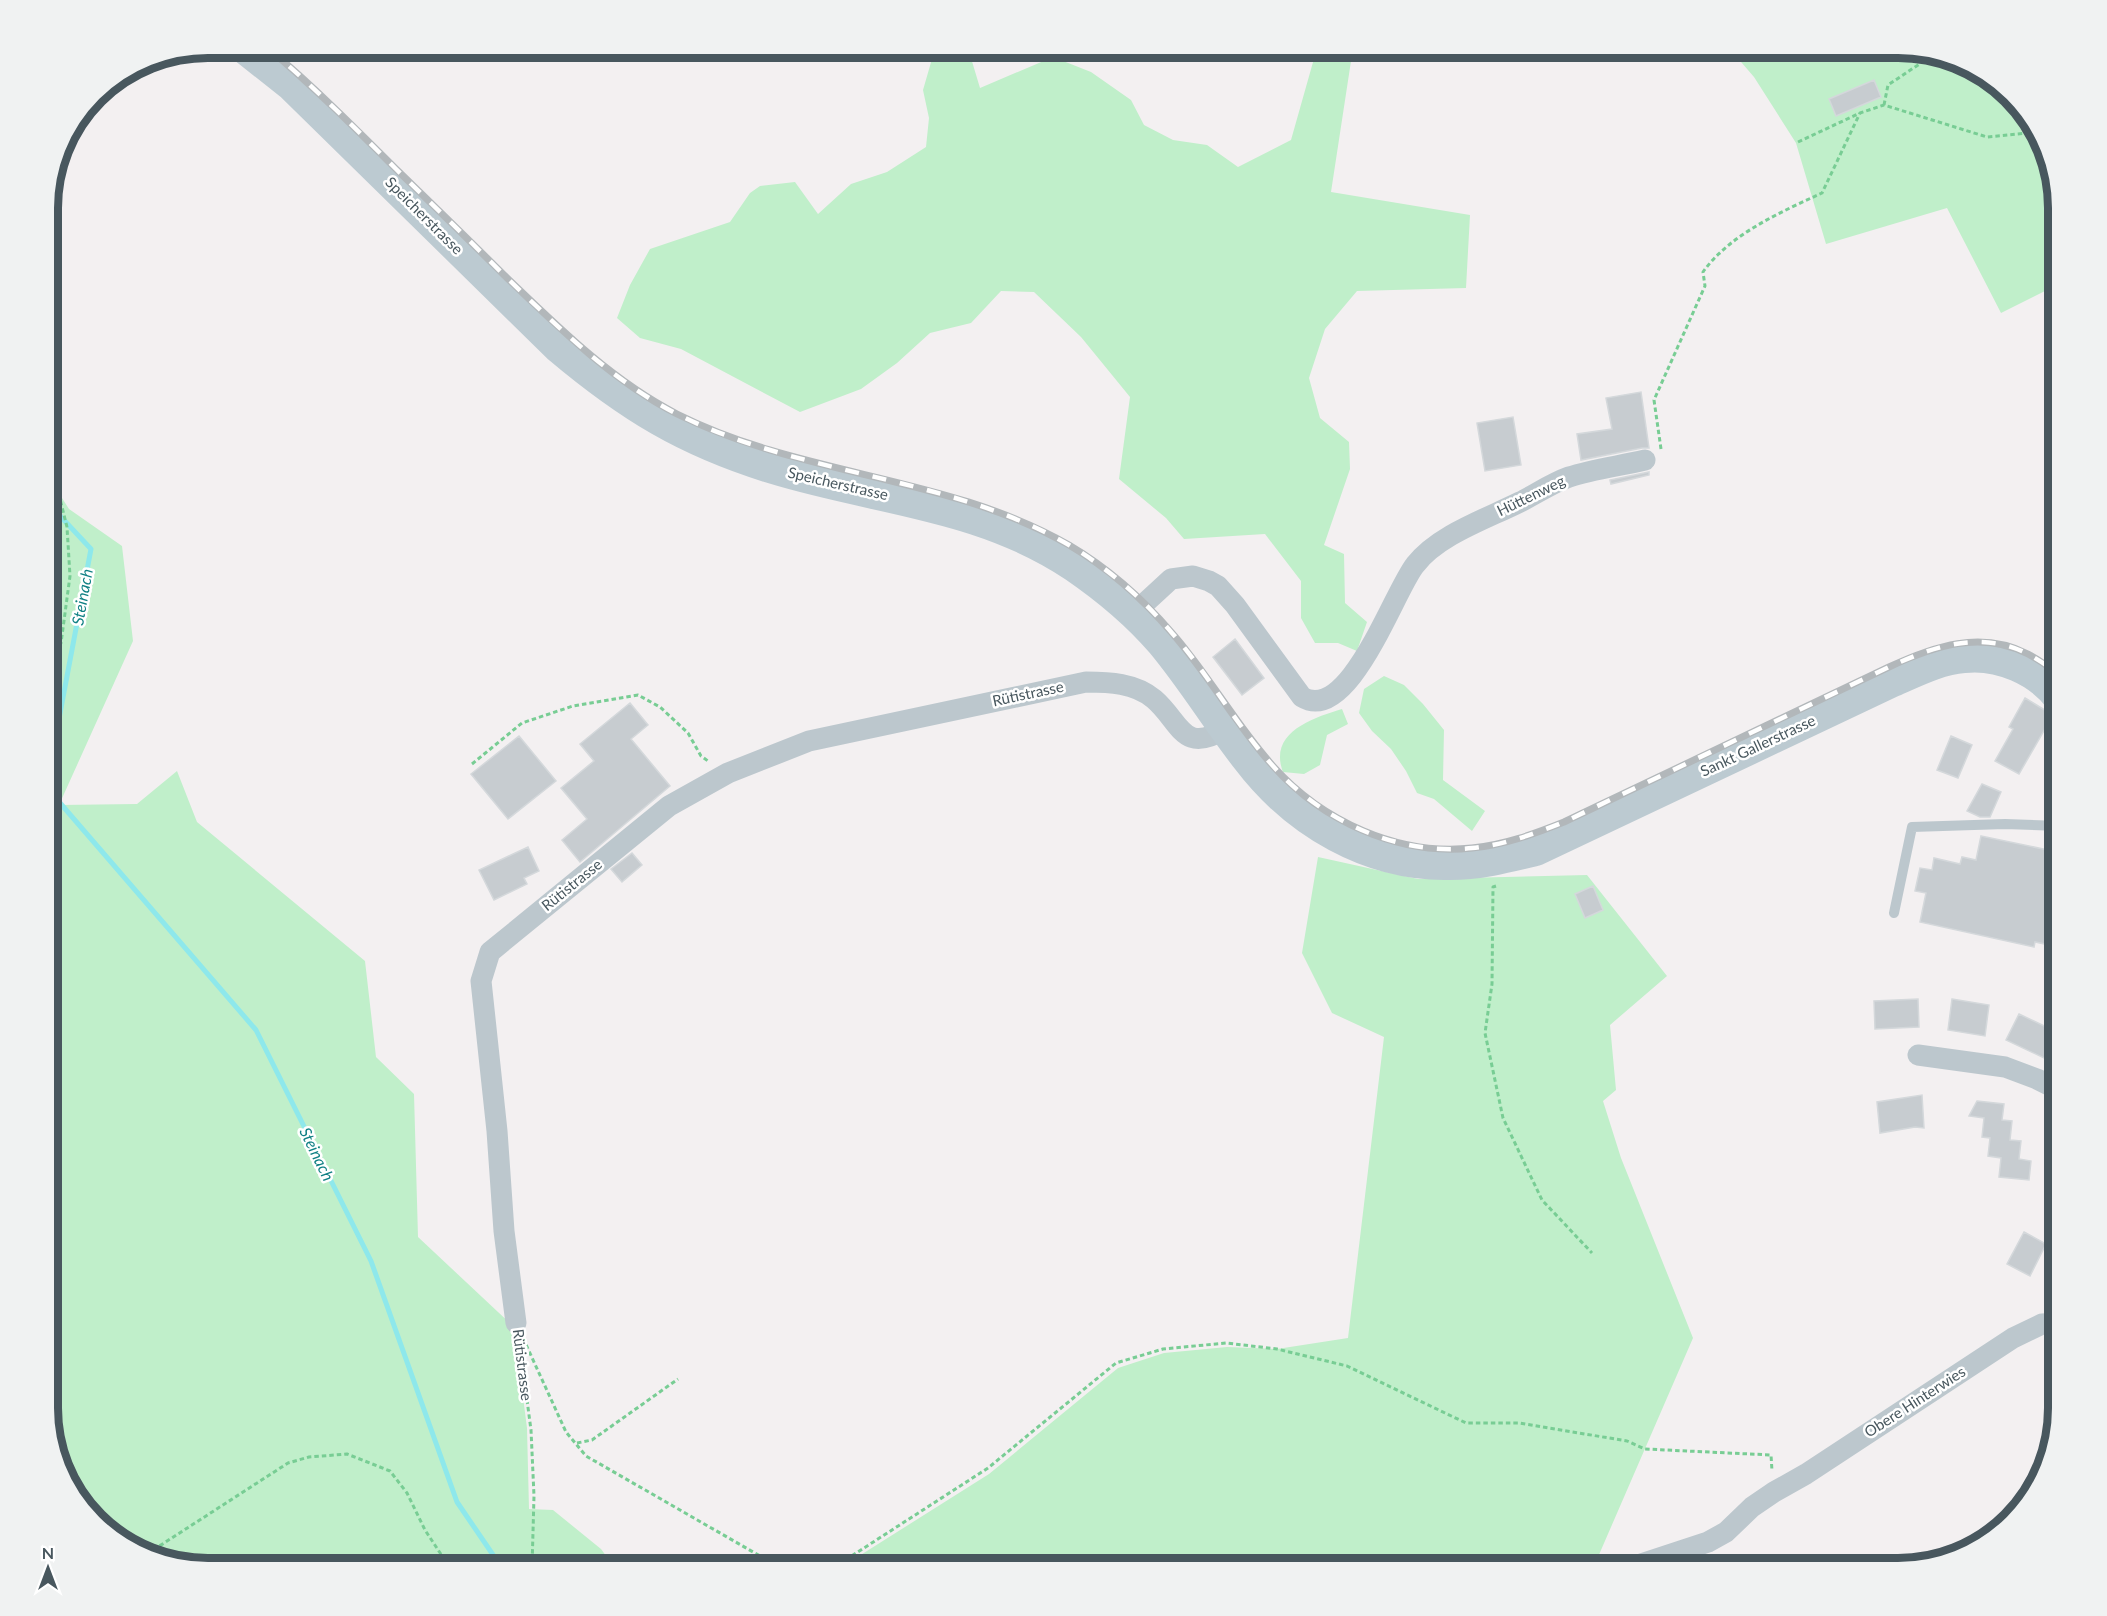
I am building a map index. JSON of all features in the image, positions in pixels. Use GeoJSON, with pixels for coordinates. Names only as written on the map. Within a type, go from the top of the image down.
{"type":"FeatureCollection","features":[{"type":"Feature","properties":{"kind":"main road","name":"Speicherstrasse"},"geometry":{"type":"LineString","coordinates":[[257,59],[291,86],[558,348],[630,404],[700,443],[744,460],[945,510],[1011,532],[1041,547],[1105,588],[1160,642],[1248,761],[1290,807],[1311,822],[1361,849],[1418,864],[1450,865]]}},
{"type":"Feature","properties":{"kind":"main road","name":"Sankt Gallerstrasse"},"geometry":{"type":"LineString","coordinates":[[1450,865],[1488,862],[1536,851],[1893,682],[1939,663],[1964,658],[1986,658],[2009,663],[2026,671],[2048,688]]}},
{"type":"Feature","properties":{"kind":"street","name":"Hüttenweg"},"geometry":{"type":"LineString","coordinates":[[1133,614],[1171,579],[1193,576],[1209,581],[1218,586],[1235,605],[1302,697],[1319,701],[1333,694],[1367,654],[1407,575],[1428,550],[1568,477],[1645,460]]}},
{"type":"Feature","properties":{"kind":"street","name":"Rütistrasse"},"geometry":{"type":"LineString","coordinates":[[516,1323],[504,1231],[497,1131],[481,981],[484,965],[490,952],[669,806],[728,773],[809,741],[1086,682],[1115,682],[1136,689],[1153,698],[1183,733],[1200,740],[1224,729]]}},
{"type":"Feature","properties":{"kind":"street"},"geometry":{"type":"LineString","coordinates":[[1918,1055],[2005,1067],[2048,1084]]}},
{"type":"Feature","properties":{"kind":"street","name":"Obere Hinterwies"},"geometry":{"type":"LineString","coordinates":[[1659,1558],[1708,1542],[1726,1532],[1752,1507],[1774,1492],[1806,1474],[2013,1338],[2042,1324],[2048,1324]]}},
{"type":"Feature","properties":{"kind":"lane"},"geometry":{"type":"LineString","coordinates":[[1894,913],[1912,827],[2005,824],[2048,826]]}},
{"type":"Feature","properties":{"kind":"path"},"geometry":{"type":"LineString","coordinates":[[1884,105],[1888,85],[1924,61]]}},
{"type":"Feature","properties":{"kind":"path"},"geometry":{"type":"LineString","coordinates":[[1798,142],[1860,112],[1884,105],[1987,137],[2028,133]]}},
{"type":"Feature","properties":{"kind":"path"},"geometry":{"type":"LineString","coordinates":[[1645,460],[1661,453],[1654,400],[1705,286],[1703,272],[1715,255],[1772,216],[1822,193],[1860,112]]}},
{"type":"Feature","properties":{"kind":"path"},"geometry":{"type":"LineString","coordinates":[[59,495],[68,527],[70,576],[59,648]]}},
{"type":"Feature","properties":{"kind":"path"},"geometry":{"type":"LineString","coordinates":[[472,764],[522,723],[573,706],[638,695],[660,707],[688,733],[701,756],[728,773]]}},
{"type":"Feature","properties":{"kind":"path"},"geometry":{"type":"LineString","coordinates":[[1503,883],[1493,887],[1492,984],[1485,1033],[1503,1118],[1542,1200],[1592,1253]]}},
{"type":"Feature","properties":{"kind":"path"},"geometry":{"type":"LineString","coordinates":[[516,1323],[566,1432],[586,1456],[764,1558]]}},
{"type":"Feature","properties":{"kind":"path","name":"Rütistrasse"},"geometry":{"type":"LineString","coordinates":[[516,1323],[531,1431],[534,1496],[532,1558]]}},
{"type":"Feature","properties":{"kind":"path"},"geometry":{"type":"LineString","coordinates":[[848,1558],[988,1468],[1116,1363],[1163,1349],[1226,1342],[1277,1349],[1347,1366],[1466,1423],[1519,1423],[1627,1441],[1645,1449],[1771,1455],[1774,1492]]}},
{"type":"Feature","properties":{"kind":"path"},"geometry":{"type":"LineString","coordinates":[[577,1443],[592,1440],[678,1379]]}},
{"type":"Feature","properties":{"kind":"path"},"geometry":{"type":"LineString","coordinates":[[156,1548],[288,1463],[309,1457],[347,1454],[390,1471],[407,1493],[425,1530],[443,1558]]}},
{"type":"Feature","properties":{"kind":"green space"},"geometry":{"type":"Polygon","coordinates":[[[1049,58],[1057,58],[1091,72],[1131,100],[1144,125],[1173,140],[1207,145],[1238,167],[1291,140],[1314,58],[1351,58],[1331,192],[1470,215],[1466,288],[1357,291],[1325,329],[1309,378],[1320,418],[1349,442],[1350,469],[1324,545],[1344,554],[1345,603],[1367,622],[1357,651],[1338,643],[1315,643],[1301,618],[1301,581],[1265,534],[1184,539],[1166,518],[1119,479],[1130,397],[1081,337],[1034,292],[1001,291],[971,323],[930,333],[897,363],[861,389],[800,412],[681,349],[640,338],[617,318],[630,285],[650,249],[730,222],[750,193],[760,186],[795,182],[818,214],[851,184],[887,172],[926,147],[929,118],[923,90],[932,59],[971,59],[980,88],[1049,58]]]}},
{"type":"Feature","properties":{"kind":"green space"},"geometry":{"type":"Polygon","coordinates":[[[1738,58],[1899,58],[1928,61],[1947,66],[1990,89],[2018,117],[2041,160],[2048,199],[2048,290],[2001,313],[1947,208],[1826,244],[1796,143],[1754,77],[1738,58]]]}},
{"type":"Feature","properties":{"kind":"green space"},"geometry":{"type":"Polygon","coordinates":[[[59,493],[69,509],[122,546],[133,641],[59,805],[59,493]]]}},
{"type":"Feature","properties":{"kind":"green space"},"geometry":{"type":"Polygon","coordinates":[[[1384,676],[1404,685],[1444,730],[1443,780],[1485,811],[1472,831],[1434,799],[1417,793],[1391,749],[1372,731],[1359,713],[1364,689],[1384,676]]]}},
{"type":"Feature","properties":{"kind":"green space"},"geometry":{"type":"Polygon","coordinates":[[[1342,709],[1348,724],[1327,735],[1320,765],[1304,774],[1283,772],[1280,758],[1287,737],[1306,723],[1342,709]]]}},
{"type":"Feature","properties":{"kind":"green space"},"geometry":{"type":"Polygon","coordinates":[[[177,771],[197,822],[365,961],[376,1057],[414,1094],[418,1237],[514,1327],[527,1428],[529,1509],[553,1510],[601,1549],[608,1558],[208,1558],[179,1555],[142,1542],[117,1527],[102,1514],[84,1491],[66,1456],[59,1417],[59,805],[137,804],[177,771]]]}},
{"type":"Feature","properties":{"kind":"green space"},"geometry":{"type":"Polygon","coordinates":[[[1318,857],[1418,879],[1587,875],[1667,976],[1610,1025],[1616,1090],[1603,1101],[1621,1158],[1693,1338],[1598,1557],[856,1558],[989,1474],[1118,1368],[1164,1353],[1227,1347],[1277,1349],[1348,1338],[1384,1037],[1332,1013],[1302,953],[1318,857]]]}},
{"type":"Feature","properties":{"kind":"building"},"geometry":{"type":"Polygon","coordinates":[[[1874,80],[1881,97],[1836,116],[1829,99],[1874,80]]]}},
{"type":"Feature","properties":{"kind":"building"},"geometry":{"type":"Polygon","coordinates":[[[1641,392],[1649,448],[1581,460],[1577,434],[1612,429],[1606,398],[1641,392]]]}},
{"type":"Feature","properties":{"kind":"building"},"geometry":{"type":"Polygon","coordinates":[[[1513,417],[1521,465],[1485,471],[1477,423],[1513,417]]]}},
{"type":"Feature","properties":{"kind":"building"},"geometry":{"type":"Polygon","coordinates":[[[1649,472],[1649,475],[1611,484],[1610,480],[1649,472]]]}},
{"type":"Feature","properties":{"kind":"building"},"geometry":{"type":"Polygon","coordinates":[[[1235,639],[1264,678],[1242,695],[1213,657],[1235,639]]]}},
{"type":"Feature","properties":{"kind":"building"},"geometry":{"type":"Polygon","coordinates":[[[2025,698],[2048,712],[2048,724],[2019,774],[1995,761],[2013,729],[2009,727],[2025,698]]]}},
{"type":"Feature","properties":{"kind":"building"},"geometry":{"type":"Polygon","coordinates":[[[630,703],[648,725],[631,739],[670,786],[580,862],[562,840],[587,819],[561,788],[594,761],[580,744],[630,703]]]}},
{"type":"Feature","properties":{"kind":"building"},"geometry":{"type":"Polygon","coordinates":[[[519,736],[556,781],[508,819],[471,774],[519,736]]]}},
{"type":"Feature","properties":{"kind":"building"},"geometry":{"type":"Polygon","coordinates":[[[1951,736],[1972,745],[1958,778],[1937,770],[1951,736]]]}},
{"type":"Feature","properties":{"kind":"building"},"geometry":{"type":"Polygon","coordinates":[[[1982,784],[2001,792],[1990,817],[1980,817],[1967,811],[1982,784]]]}},
{"type":"Feature","properties":{"kind":"building"},"geometry":{"type":"Polygon","coordinates":[[[1981,836],[2048,850],[2048,945],[2035,942],[2034,947],[1920,922],[1926,893],[1915,891],[1920,868],[1932,870],[1934,858],[1960,864],[1962,857],[1976,860],[1981,836]]]}},
{"type":"Feature","properties":{"kind":"building"},"geometry":{"type":"Polygon","coordinates":[[[528,847],[539,871],[524,878],[527,884],[494,900],[479,870],[528,847]]]}},
{"type":"Feature","properties":{"kind":"building"},"geometry":{"type":"Polygon","coordinates":[[[632,853],[642,865],[622,882],[611,869],[632,853]]]}},
{"type":"Feature","properties":{"kind":"building"},"geometry":{"type":"Polygon","coordinates":[[[1593,886],[1603,910],[1585,918],[1575,894],[1593,886]]]}},
{"type":"Feature","properties":{"kind":"building"},"geometry":{"type":"Polygon","coordinates":[[[1918,999],[1919,1027],[1875,1029],[1874,1001],[1918,999]]]}},
{"type":"Feature","properties":{"kind":"building"},"geometry":{"type":"Polygon","coordinates":[[[1952,999],[1989,1005],[1985,1036],[1948,1030],[1952,999]]]}},
{"type":"Feature","properties":{"kind":"building"},"geometry":{"type":"Polygon","coordinates":[[[2019,1014],[2048,1028],[2048,1060],[2006,1040],[2019,1014]]]}},
{"type":"Feature","properties":{"kind":"building"},"geometry":{"type":"Polygon","coordinates":[[[1922,1095],[1924,1128],[1915,1127],[1880,1133],[1877,1102],[1922,1095]]]}},
{"type":"Feature","properties":{"kind":"building"},"geometry":{"type":"Polygon","coordinates":[[[1977,1101],[2004,1104],[2002,1120],[2012,1121],[2010,1140],[2021,1141],[2019,1159],[2031,1161],[2029,1180],[1999,1177],[2001,1158],[1988,1156],[1990,1138],[1982,1137],[1984,1118],[1969,1116],[1977,1101]]]}},
{"type":"Feature","properties":{"kind":"building"},"geometry":{"type":"Polygon","coordinates":[[[2024,1232],[2046,1244],[2030,1276],[2007,1264],[2024,1232]]]}},
{"type":"Feature","properties":{"kind":"waterway","name":"Steinach"},"geometry":{"type":"LineString","coordinates":[[59,515],[91,549],[59,719]]}},
{"type":"Feature","properties":{"kind":"waterway","name":"Steinach"},"geometry":{"type":"LineString","coordinates":[[59,802],[256,1030],[371,1261],[457,1502],[495,1558]]}},
{"type":"Feature","properties":{"kind":"railway"},"geometry":{"type":"LineString","coordinates":[[280,59],[333,107],[544,313],[607,369],[677,414],[725,435],[824,465],[925,489],[974,504],[1023,522],[1069,545],[1111,574],[1161,620],[1260,750],[1293,786],[1338,818],[1363,831],[1389,840],[1444,849],[1472,848],[1507,842],[1530,835],[1564,822],[1889,667],[1940,647],[1975,642],[1993,643],[2028,654],[2048,667]]}}]}
